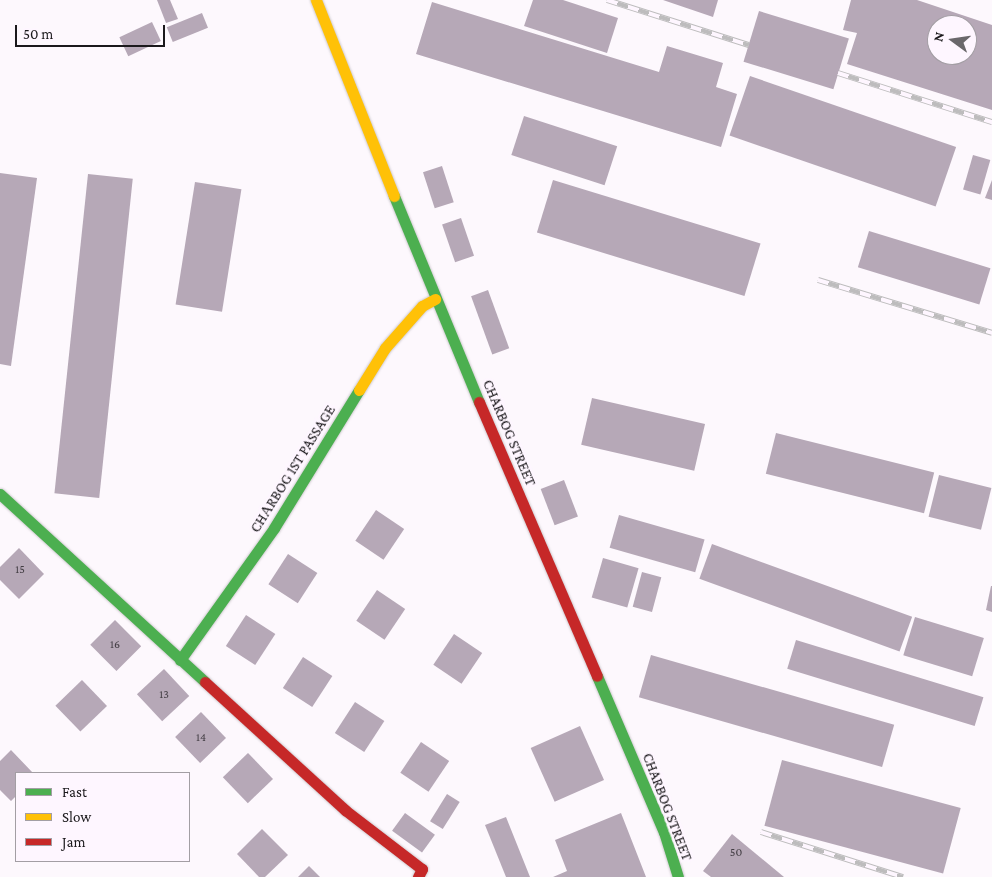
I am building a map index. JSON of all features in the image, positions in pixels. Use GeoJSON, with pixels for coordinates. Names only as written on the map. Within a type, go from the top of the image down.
{"type":"FeatureCollection","features":[{"type":"Feature","properties":{"kind":"street","name":"CHARBOG STREET"},"geometry":{"type":"LineString","coordinates":[[316,0],[435,299],[664,832],[678,877]]}},
{"type":"Feature","properties":{"kind":"street","name":"CHАRBOG 1ST PASSAGE"},"geometry":{"type":"LineString","coordinates":[[180,660],[274,528],[385,348],[422,306],[435,299]]}},
{"type":"Feature","properties":{"kind":"street"},"geometry":{"type":"LineString","coordinates":[[0,494],[345,810],[422,869],[418,877]]}},
{"type":"Feature","properties":{"kind":"building"},"geometry":{"type":"Polygon","coordinates":[[[157,0],[170,0],[178,19],[166,23],[157,0]]]}},
{"type":"Feature","properties":{"kind":"building"},"geometry":{"type":"Polygon","coordinates":[[[533,0],[563,0],[618,18],[607,53],[524,26],[533,0]]]}},
{"type":"Feature","properties":{"kind":"building"},"geometry":{"type":"Polygon","coordinates":[[[663,0],[718,0],[713,17],[663,0]]]}},
{"type":"Feature","properties":{"kind":"building"},"geometry":{"type":"Polygon","coordinates":[[[851,0],[917,0],[962,15],[927,15],[927,65],[977,65],[977,20],[992,25],[992,110],[847,64],[857,33],[843,30],[851,0]]]}},
{"type":"Feature","properties":{"kind":"building"},"geometry":{"type":"Polygon","coordinates":[[[432,2],[659,72],[667,46],[723,63],[716,87],[737,94],[721,147],[416,54],[432,2]]]}},
{"type":"Feature","properties":{"kind":"building"},"geometry":{"type":"Polygon","coordinates":[[[759,11],[849,38],[833,89],[744,62],[759,11]]]}},
{"type":"Feature","properties":{"kind":"building"},"geometry":{"type":"Polygon","coordinates":[[[202,13],[208,28],[173,42],[167,27],[202,13]]]}},
{"type":"Feature","properties":{"kind":"building"},"geometry":{"type":"Polygon","coordinates":[[[152,22],[161,41],[128,56],[119,37],[152,22]]]}},
{"type":"Feature","properties":{"kind":"building"},"geometry":{"type":"Polygon","coordinates":[[[750,76],[956,147],[936,207],[729,136],[750,76]]]}},
{"type":"Feature","properties":{"kind":"building"},"geometry":{"type":"Polygon","coordinates":[[[524,116],[617,146],[605,185],[511,155],[524,116]]]}},
{"type":"Feature","properties":{"kind":"building"},"geometry":{"type":"Polygon","coordinates":[[[973,155],[990,160],[980,195],[963,190],[973,155]]]}},
{"type":"Feature","properties":{"kind":"building"},"geometry":{"type":"Polygon","coordinates":[[[442,166],[454,202],[435,208],[423,172],[442,166]]]}},
{"type":"Feature","properties":{"kind":"building"},"geometry":{"type":"Polygon","coordinates":[[[0,173],[37,178],[11,366],[0,364],[0,173]]]}},
{"type":"Feature","properties":{"kind":"building"},"geometry":{"type":"Polygon","coordinates":[[[88,174],[133,179],[99,498],[54,493],[88,174]]]}},
{"type":"Feature","properties":{"kind":"building"},"geometry":{"type":"Polygon","coordinates":[[[553,180],[761,243],[744,296],[537,233],[553,180]]]}},
{"type":"Feature","properties":{"kind":"building"},"geometry":{"type":"Polygon","coordinates":[[[992,180],[992,200],[985,198],[992,180]]]}},
{"type":"Feature","properties":{"kind":"building"},"geometry":{"type":"Polygon","coordinates":[[[195,182],[241,189],[222,312],[176,304],[195,182]]]}},
{"type":"Feature","properties":{"kind":"building"},"geometry":{"type":"Polygon","coordinates":[[[461,218],[474,256],[455,262],[442,225],[461,218]]]}},
{"type":"Feature","properties":{"kind":"building"},"geometry":{"type":"Polygon","coordinates":[[[869,231],[990,268],[979,304],[858,267],[869,231]]]}},
{"type":"Feature","properties":{"kind":"building"},"geometry":{"type":"Polygon","coordinates":[[[488,290],[509,348],[492,354],[471,296],[488,290]]]}},
{"type":"Feature","properties":{"kind":"building"},"geometry":{"type":"Polygon","coordinates":[[[592,398],[705,424],[694,471],[581,445],[592,398]]]}},
{"type":"Feature","properties":{"kind":"building"},"geometry":{"type":"Polygon","coordinates":[[[776,433],[934,472],[924,513],[766,474],[776,433]]]}},
{"type":"Feature","properties":{"kind":"building"},"geometry":{"type":"Polygon","coordinates":[[[939,475],[991,488],[981,530],[929,517],[939,475]]]}},
{"type":"Feature","properties":{"kind":"building"},"geometry":{"type":"Polygon","coordinates":[[[564,480],[578,516],[555,525],[541,489],[564,480]]]}},
{"type":"Feature","properties":{"kind":"building"},"geometry":{"type":"Polygon","coordinates":[[[376,510],[404,529],[383,560],[355,541],[376,510]]]}},
{"type":"Feature","properties":{"kind":"building"},"geometry":{"type":"Polygon","coordinates":[[[619,515],[705,540],[695,572],[610,548],[619,515]]]}},
{"type":"Feature","properties":{"kind":"building"},"geometry":{"type":"Polygon","coordinates":[[[712,544],[912,617],[899,652],[699,579],[712,544]]]}},
{"type":"Feature","properties":{"kind":"building"},"geometry":{"type":"Polygon","coordinates":[[[19,548],[44,574],[19,599],[0,580],[0,567],[19,548]]]}},
{"type":"Feature","properties":{"kind":"building"},"geometry":{"type":"Polygon","coordinates":[[[288,554],[317,573],[298,603],[268,584],[288,554]]]}},
{"type":"Feature","properties":{"kind":"building"},"geometry":{"type":"Polygon","coordinates":[[[603,558],[639,568],[627,608],[592,597],[603,558]]]}},
{"type":"Feature","properties":{"kind":"building"},"geometry":{"type":"Polygon","coordinates":[[[642,572],[661,577],[652,612],[633,607],[642,572]]]}},
{"type":"Feature","properties":{"kind":"building"},"geometry":{"type":"Polygon","coordinates":[[[992,586],[992,612],[986,610],[992,586]]]}},
{"type":"Feature","properties":{"kind":"building"},"geometry":{"type":"Polygon","coordinates":[[[377,590],[405,609],[384,640],[356,621],[377,590]]]}},
{"type":"Feature","properties":{"kind":"building"},"geometry":{"type":"Polygon","coordinates":[[[246,615],[275,634],[255,665],[226,646],[246,615]]]}},
{"type":"Feature","properties":{"kind":"building"},"geometry":{"type":"Polygon","coordinates":[[[915,617],[984,638],[972,676],[903,655],[915,617]]]}},
{"type":"Feature","properties":{"kind":"building"},"geometry":{"type":"Polygon","coordinates":[[[115,620],[141,646],[116,671],[90,645],[115,620]]]}},
{"type":"Feature","properties":{"kind":"building"},"geometry":{"type":"Polygon","coordinates":[[[454,634],[482,653],[461,684],[433,665],[454,634]]]}},
{"type":"Feature","properties":{"kind":"building"},"geometry":{"type":"Polygon","coordinates":[[[796,640],[983,697],[975,726],[787,669],[796,640]]]}},
{"type":"Feature","properties":{"kind":"building"},"geometry":{"type":"Polygon","coordinates":[[[651,655],[894,725],[882,767],[639,697],[651,655]]]}},
{"type":"Feature","properties":{"kind":"building"},"geometry":{"type":"Polygon","coordinates":[[[303,657],[332,676],[312,707],[283,688],[303,657]]]}},
{"type":"Feature","properties":{"kind":"building"},"geometry":{"type":"Polygon","coordinates":[[[164,669],[189,696],[162,721],[137,694],[164,669]]]}},
{"type":"Feature","properties":{"kind":"building"},"geometry":{"type":"Polygon","coordinates":[[[82,680],[107,706],[80,732],[55,706],[82,680]]]}},
{"type":"Feature","properties":{"kind":"building"},"geometry":{"type":"Polygon","coordinates":[[[355,702],[384,721],[364,752],[335,733],[355,702]]]}},
{"type":"Feature","properties":{"kind":"building"},"geometry":{"type":"Polygon","coordinates":[[[201,712],[226,738],[200,763],[175,737],[201,712]]]}},
{"type":"Feature","properties":{"kind":"building"},"geometry":{"type":"Polygon","coordinates":[[[580,726],[604,780],[555,802],[531,748],[580,726]]]}},
{"type":"Feature","properties":{"kind":"building"},"geometry":{"type":"Polygon","coordinates":[[[421,742],[449,761],[428,792],[400,773],[421,742]]]}},
{"type":"Feature","properties":{"kind":"building"},"geometry":{"type":"Polygon","coordinates":[[[11,750],[32,772],[15,772],[15,797],[11,801],[0,790],[0,761],[11,750]]]}},
{"type":"Feature","properties":{"kind":"building"},"geometry":{"type":"Polygon","coordinates":[[[248,753],[273,779],[248,803],[223,777],[248,753]]]}},
{"type":"Feature","properties":{"kind":"building"},"geometry":{"type":"Polygon","coordinates":[[[782,760],[961,808],[943,874],[764,826],[782,760]]]}},
{"type":"Feature","properties":{"kind":"building"},"geometry":{"type":"Polygon","coordinates":[[[447,794],[460,802],[443,829],[430,821],[447,794]]]}},
{"type":"Feature","properties":{"kind":"building"},"geometry":{"type":"Polygon","coordinates":[[[405,813],[435,835],[422,853],[392,831],[405,813]]]}},
{"type":"Feature","properties":{"kind":"building"},"geometry":{"type":"Polygon","coordinates":[[[621,813],[646,877],[553,877],[567,871],[555,840],[621,813]]]}},
{"type":"Feature","properties":{"kind":"building"},"geometry":{"type":"Polygon","coordinates":[[[506,817],[530,877],[506,877],[485,825],[506,817]]]}},
{"type":"Feature","properties":{"kind":"building"},"geometry":{"type":"Polygon","coordinates":[[[262,829],[288,855],[265,877],[259,877],[237,854],[262,829]]]}},
{"type":"Feature","properties":{"kind":"building"},"geometry":{"type":"Polygon","coordinates":[[[732,834],[784,877],[711,877],[703,871],[732,834]]]}},
{"type":"Feature","properties":{"kind":"building"},"geometry":{"type":"Polygon","coordinates":[[[309,866],[320,877],[298,877],[309,866]]]}},
{"type":"Feature","properties":{"kind":"railway"},"geometry":{"type":"LineString","coordinates":[[607,0],[749,45]]}},
{"type":"Feature","properties":{"kind":"railway"},"geometry":{"type":"LineString","coordinates":[[838,73],[992,122]]}},
{"type":"Feature","properties":{"kind":"railway"},"geometry":{"type":"LineString","coordinates":[[818,280],[992,333]]}},
{"type":"Feature","properties":{"kind":"railway"},"geometry":{"type":"LineString","coordinates":[[761,832],[903,877]]}},
{"type":"Feature","properties":{"kind":"traffic: fast"},"geometry":{"type":"LineString","coordinates":[[394,196],[479,402]]}},
{"type":"Feature","properties":{"kind":"traffic: fast"},"geometry":{"type":"LineString","coordinates":[[180,660],[274,528],[359,390]]}},
{"type":"Feature","properties":{"kind":"traffic: fast"},"geometry":{"type":"LineString","coordinates":[[0,494],[205,682]]}},
{"type":"Feature","properties":{"kind":"traffic: fast"},"geometry":{"type":"LineString","coordinates":[[597,676],[664,832],[678,877]]}},
{"type":"Feature","properties":{"kind":"traffic: slow"},"geometry":{"type":"LineString","coordinates":[[316,0],[394,196]]}},
{"type":"Feature","properties":{"kind":"traffic: slow"},"geometry":{"type":"LineString","coordinates":[[359,390],[385,348],[422,306],[435,299]]}},
{"type":"Feature","properties":{"kind":"traffic: jam"},"geometry":{"type":"LineString","coordinates":[[479,402],[597,676]]}},
{"type":"Feature","properties":{"kind":"traffic: jam"},"geometry":{"type":"LineString","coordinates":[[205,682],[345,810],[422,869],[418,877]]}}]}
